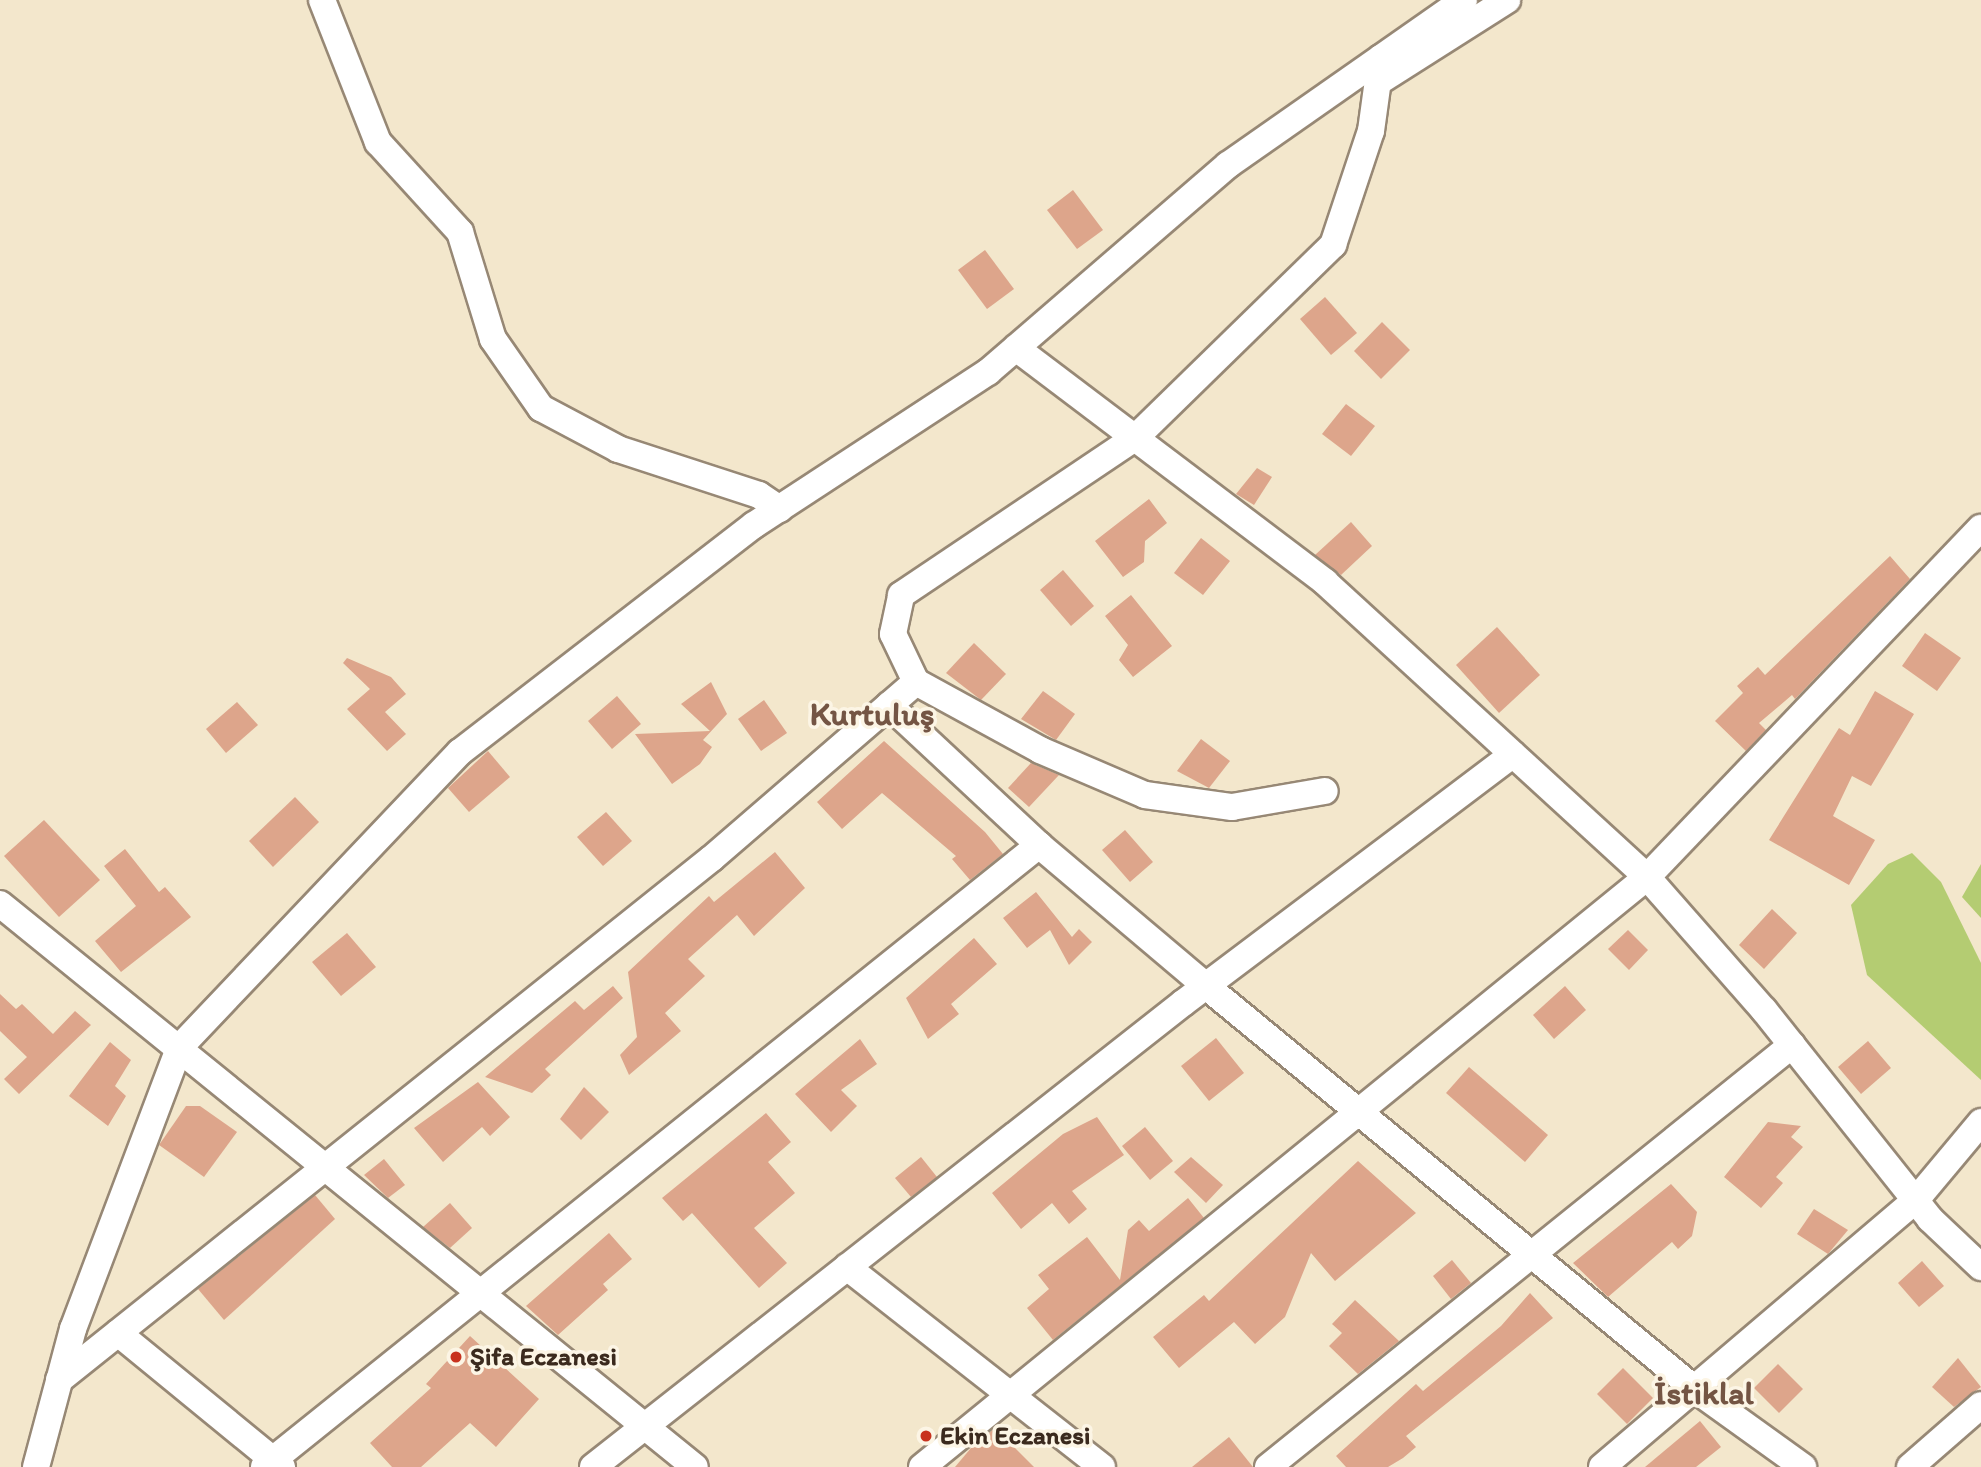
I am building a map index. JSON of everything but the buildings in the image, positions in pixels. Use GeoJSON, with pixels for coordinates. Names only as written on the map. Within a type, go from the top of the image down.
{"type":"FeatureCollection","features":[{"type":"Feature","properties":{"kind":"street"},"geometry":{"type":"LineString","coordinates":[[322,0],[378,142],[460,232],[493,339],[541,408],[618,449],[759,495],[780,509]]}},
{"type":"Feature","properties":{"kind":"street"},"geometry":{"type":"LineString","coordinates":[[1325,791],[1232,807],[1144,795],[1040,750],[916,682],[893,634],[901,595],[1135,438],[1334,245],[1371,131],[1379,70],[1464,0]]}},
{"type":"Feature","properties":{"kind":"street"},"geometry":{"type":"LineString","coordinates":[[36,1467],[59,1380],[178,1048],[460,752],[780,509],[1016,348],[1228,165],[1379,70],[1507,0]]}},
{"type":"Feature","properties":{"kind":"street"},"geometry":{"type":"LineString","coordinates":[[1016,348],[1325,582],[1647,877],[1792,1045],[1915,1201],[1981,1267]]}},
{"type":"Feature","properties":{"kind":"street"},"geometry":{"type":"LineString","coordinates":[[922,1467],[1365,1112],[1647,877],[1981,527]]}},
{"type":"Feature","properties":{"kind":"street"},"geometry":{"type":"LineString","coordinates":[[59,1380],[711,859],[916,682]]}},
{"type":"Feature","properties":{"kind":"street"},"geometry":{"type":"LineString","coordinates":[[889,705],[1039,845],[1206,986],[1365,1112],[1696,1390],[1803,1467]]}},
{"type":"Feature","properties":{"kind":"street"},"geometry":{"type":"LineString","coordinates":[[593,1467],[1206,986],[1513,754]]}},
{"type":"Feature","properties":{"kind":"street"},"geometry":{"type":"LineString","coordinates":[[118,1333],[274,1464],[1039,845]]}},
{"type":"Feature","properties":{"kind":"street"},"geometry":{"type":"LineString","coordinates":[[0,904],[646,1424],[695,1467]]}},
{"type":"Feature","properties":{"kind":"street"},"geometry":{"type":"LineString","coordinates":[[1268,1467],[1792,1045]]}},
{"type":"Feature","properties":{"kind":"street"},"geometry":{"type":"LineString","coordinates":[[1602,1467],[1696,1390],[1915,1201],[1981,1122]]}},
{"type":"Feature","properties":{"kind":"street"},"geometry":{"type":"LineString","coordinates":[[847,1267],[1102,1467]]}},
{"type":"Feature","properties":{"kind":"street"},"geometry":{"type":"LineString","coordinates":[[1910,1467],[1981,1405]]}},
{"type":"Feature","properties":{"kind":"green space"},"geometry":{"type":"Polygon","coordinates":[[[1912,853],[1941,882],[1981,963],[1981,1080],[1867,975],[1851,905],[1888,864],[1912,853]]]}},
{"type":"Feature","properties":{"kind":"green space"},"geometry":{"type":"Polygon","coordinates":[[[1981,864],[1981,918],[1962,897],[1981,864]]]}},
{"type":"Feature","properties":{"kind":"place","name":"Şifa Eczanesi"},"geometry":{"type":"Point","coordinates":[456,1357]}},
{"type":"Feature","properties":{"kind":"place","name":"Ekin Eczanesi"},"geometry":{"type":"Point","coordinates":[926,1436]}},
{"type":"Feature","properties":{"kind":"district","name":"Kurtuluş"},"geometry":{"type":"Point","coordinates":[872,714]}},
{"type":"Feature","properties":{"kind":"district","name":"İstiklal"},"geometry":{"type":"Point","coordinates":[1704,1393]}}]}
